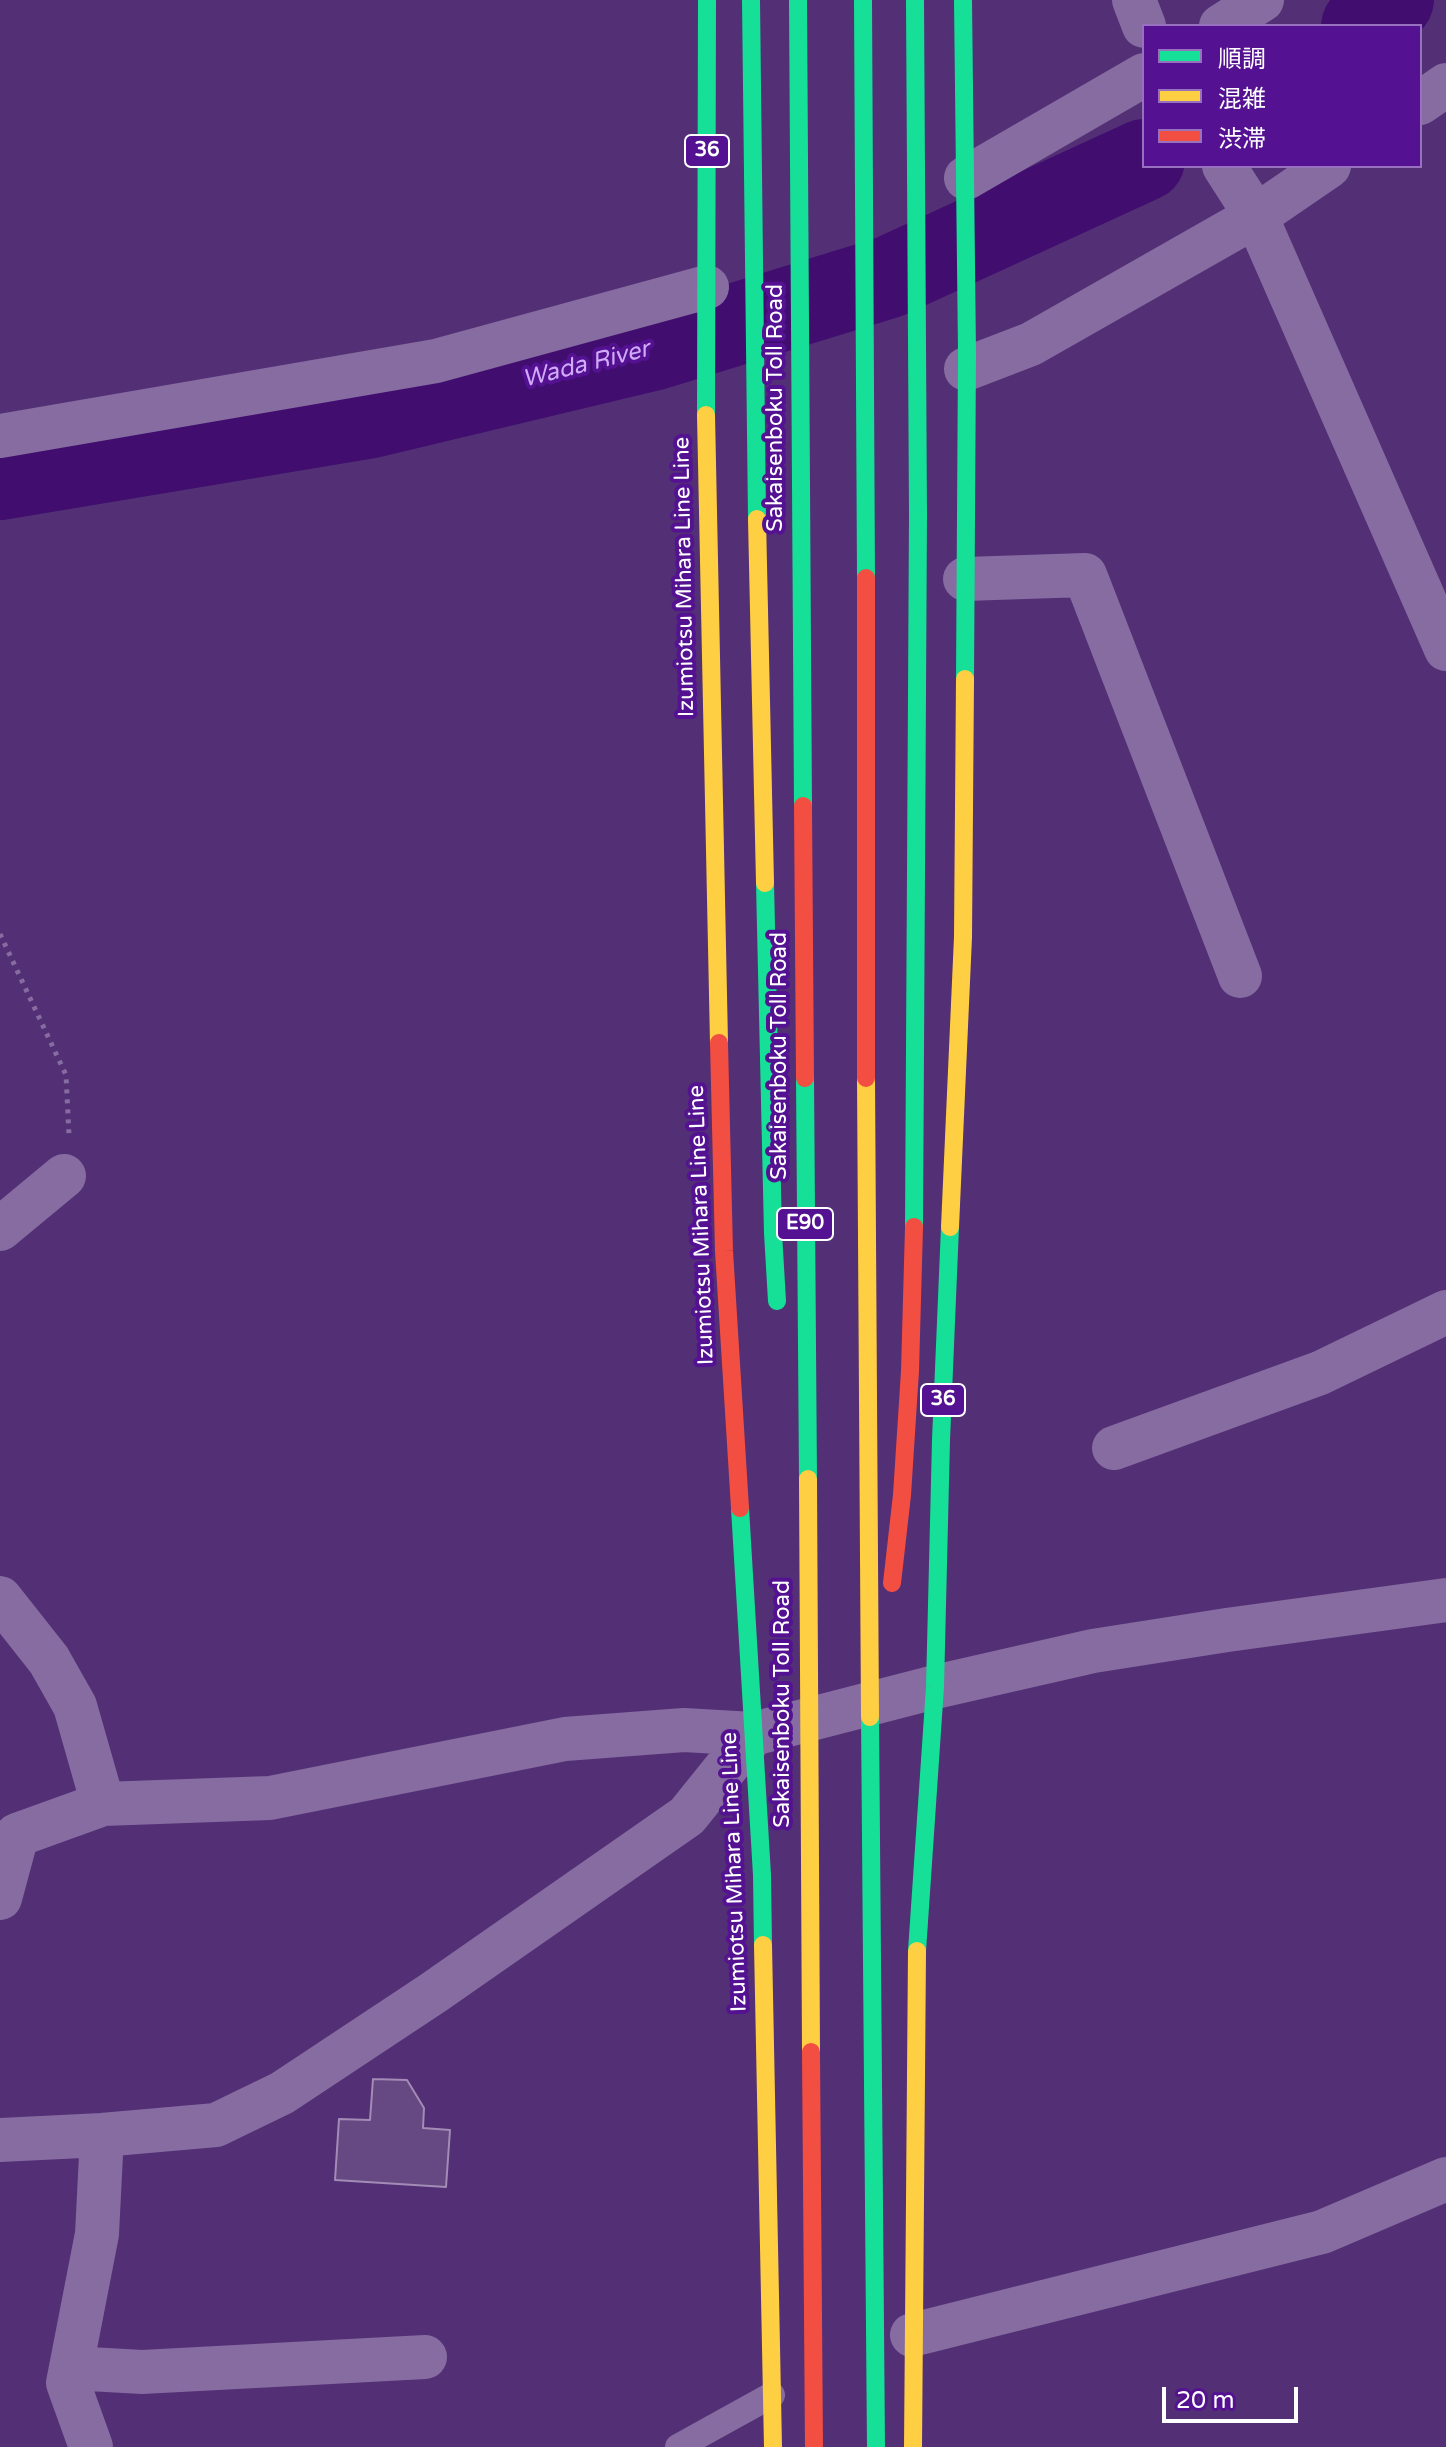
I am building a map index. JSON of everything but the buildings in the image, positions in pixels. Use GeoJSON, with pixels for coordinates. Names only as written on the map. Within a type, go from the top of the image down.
{"type":"FeatureCollection","features":[{"type":"Feature","properties":{"kind":"main road","name":"Izumiotsu Mihara Line Line"},"geometry":{"type":"LineString","coordinates":[[707,0],[706,466],[724,1251],[762,1875],[773,2447]]}},
{"type":"Feature","properties":{"kind":"main road"},"geometry":{"type":"LineString","coordinates":[[751,0],[757,519],[773,1233],[778,1312]]}},
{"type":"Feature","properties":{"kind":"main road","name":"Sakaisenboku Toll Road"},"geometry":{"type":"LineString","coordinates":[[798,0],[814,2447]]}},
{"type":"Feature","properties":{"kind":"main road"},"geometry":{"type":"LineString","coordinates":[[863,0],[866,1248],[876,2447]]}},
{"type":"Feature","properties":{"kind":"main road"},"geometry":{"type":"LineString","coordinates":[[890,1602],[902,1495],[914,1232],[918,514],[915,0]]}},
{"type":"Feature","properties":{"kind":"main road","name":"36"},"geometry":{"type":"LineString","coordinates":[[913,2447],[915,1977],[935,1687],[941,1440],[963,937],[967,360],[963,0]]}},
{"type":"Feature","properties":{"kind":"main road"},"geometry":{"type":"LineString","coordinates":[[790,1500],[808,1783]]}},
{"type":"Feature","properties":{"kind":"main road"},"geometry":{"type":"LineString","coordinates":[[870,1785],[887,1632]]}},
{"type":"Feature","properties":{"kind":"street"},"geometry":{"type":"LineString","coordinates":[[1134,0],[1143,24]]}},
{"type":"Feature","properties":{"kind":"street"},"geometry":{"type":"LineString","coordinates":[[1224,24],[1262,0]]}},
{"type":"Feature","properties":{"kind":"street"},"geometry":{"type":"LineString","coordinates":[[966,178],[1142,76]]}},
{"type":"Feature","properties":{"kind":"street"},"geometry":{"type":"LineString","coordinates":[[1422,102],[1446,85]]}},
{"type":"Feature","properties":{"kind":"street"},"geometry":{"type":"LineString","coordinates":[[1225,168],[1256,216],[1446,649]]}},
{"type":"Feature","properties":{"kind":"street"},"geometry":{"type":"LineString","coordinates":[[967,360],[1031,344],[1256,216],[1326,168]]}},
{"type":"Feature","properties":{"kind":"street"},"geometry":{"type":"LineString","coordinates":[[0,436],[436,361],[707,294]]}},
{"type":"Feature","properties":{"kind":"street"},"geometry":{"type":"LineString","coordinates":[[965,579],[1085,575],[1240,976]]}},
{"type":"Feature","properties":{"kind":"street"},"geometry":{"type":"LineString","coordinates":[[0,1229],[64,1176]]}},
{"type":"Feature","properties":{"kind":"street"},"geometry":{"type":"LineString","coordinates":[[1114,1448],[1320,1373],[1446,1312]]}},
{"type":"Feature","properties":{"kind":"street"},"geometry":{"type":"LineString","coordinates":[[0,1598],[49,1660],[75,1706],[103,1804]]}},
{"type":"Feature","properties":{"kind":"street"},"geometry":{"type":"LineString","coordinates":[[0,1898],[17,1835],[103,1804],[270,1798],[565,1739],[684,1730],[753,1734],[935,1687],[1093,1651],[1446,1600]]}},
{"type":"Feature","properties":{"kind":"street"},"geometry":{"type":"LineString","coordinates":[[0,2140],[216,2125],[282,2093],[433,1993],[687,1816],[753,1734]]}},
{"type":"Feature","properties":{"kind":"street"},"geometry":{"type":"LineString","coordinates":[[91,2447],[68,2383],[97,2234],[102,2135]]}},
{"type":"Feature","properties":{"kind":"street"},"geometry":{"type":"LineString","coordinates":[[912,2335],[1322,2232],[1446,2179]]}},
{"type":"Feature","properties":{"kind":"street"},"geometry":{"type":"LineString","coordinates":[[71,2368],[142,2372],[425,2357]]}},
{"type":"Feature","properties":{"kind":"lane"},"geometry":{"type":"LineString","coordinates":[[678,2447],[772,2395]]}},
{"type":"Feature","properties":{"kind":"path"},"geometry":{"type":"LineString","coordinates":[[0,934],[66,1075],[70,1157],[64,1176]]}},
{"type":"Feature","properties":{"kind":"waterway","name":"Wada River"},"geometry":{"type":"LineString","coordinates":[[1364,24],[1393,0]]}},
{"type":"Feature","properties":{"kind":"waterway","name":"Wada River"},"geometry":{"type":"LineString","coordinates":[[0,479],[372,417],[652,350],[889,277],[1142,161]]}},
{"type":"Feature","properties":{"kind":"traffic: fast"},"geometry":{"type":"LineString","coordinates":[[706,415],[707,0]]}},
{"type":"Feature","properties":{"kind":"traffic: fast"},"geometry":{"type":"LineString","coordinates":[[751,0],[757,519]]}},
{"type":"Feature","properties":{"kind":"traffic: fast"},"geometry":{"type":"LineString","coordinates":[[798,0],[803,806]]}},
{"type":"Feature","properties":{"kind":"traffic: fast"},"geometry":{"type":"LineString","coordinates":[[863,0],[866,578]]}},
{"type":"Feature","properties":{"kind":"traffic: fast"},"geometry":{"type":"LineString","coordinates":[[915,0],[918,514]]}},
{"type":"Feature","properties":{"kind":"traffic: fast"},"geometry":{"type":"LineString","coordinates":[[963,0],[967,352],[965,679]]}},
{"type":"Feature","properties":{"kind":"traffic: fast"},"geometry":{"type":"LineString","coordinates":[[914,1227],[918,514]]}},
{"type":"Feature","properties":{"kind":"traffic: fast"},"geometry":{"type":"LineString","coordinates":[[765,883],[777,1301]]}},
{"type":"Feature","properties":{"kind":"traffic: fast"},"geometry":{"type":"LineString","coordinates":[[805,1078],[808,1479]]}},
{"type":"Feature","properties":{"kind":"traffic: fast"},"geometry":{"type":"LineString","coordinates":[[917,1951],[935,1687],[950,1227]]}},
{"type":"Feature","properties":{"kind":"traffic: fast"},"geometry":{"type":"LineString","coordinates":[[740,1508],[762,1875],[763,1945]]}},
{"type":"Feature","properties":{"kind":"traffic: fast"},"geometry":{"type":"LineString","coordinates":[[870,1717],[876,2447]]}},
{"type":"Feature","properties":{"kind":"traffic: slow"},"geometry":{"type":"LineString","coordinates":[[706,415],[719,1043]]}},
{"type":"Feature","properties":{"kind":"traffic: slow"},"geometry":{"type":"LineString","coordinates":[[757,519],[765,883]]}},
{"type":"Feature","properties":{"kind":"traffic: slow"},"geometry":{"type":"LineString","coordinates":[[950,1227],[963,937],[965,679]]}},
{"type":"Feature","properties":{"kind":"traffic: slow"},"geometry":{"type":"LineString","coordinates":[[866,1078],[870,1717]]}},
{"type":"Feature","properties":{"kind":"traffic: slow"},"geometry":{"type":"LineString","coordinates":[[808,1479],[811,2052]]}},
{"type":"Feature","properties":{"kind":"traffic: slow"},"geometry":{"type":"LineString","coordinates":[[763,1945],[773,2447]]}},
{"type":"Feature","properties":{"kind":"traffic: slow"},"geometry":{"type":"LineString","coordinates":[[913,2447],[917,1951]]}},
{"type":"Feature","properties":{"kind":"traffic: jam"},"geometry":{"type":"LineString","coordinates":[[866,578],[866,1078]]}},
{"type":"Feature","properties":{"kind":"traffic: jam"},"geometry":{"type":"LineString","coordinates":[[803,806],[805,1078]]}},
{"type":"Feature","properties":{"kind":"traffic: jam"},"geometry":{"type":"LineString","coordinates":[[719,1043],[724,1251],[740,1508]]}},
{"type":"Feature","properties":{"kind":"traffic: jam"},"geometry":{"type":"LineString","coordinates":[[892,1583],[902,1495],[910,1371],[914,1227]]}},
{"type":"Feature","properties":{"kind":"traffic: jam"},"geometry":{"type":"LineString","coordinates":[[811,2052],[814,2447]]}}]}
